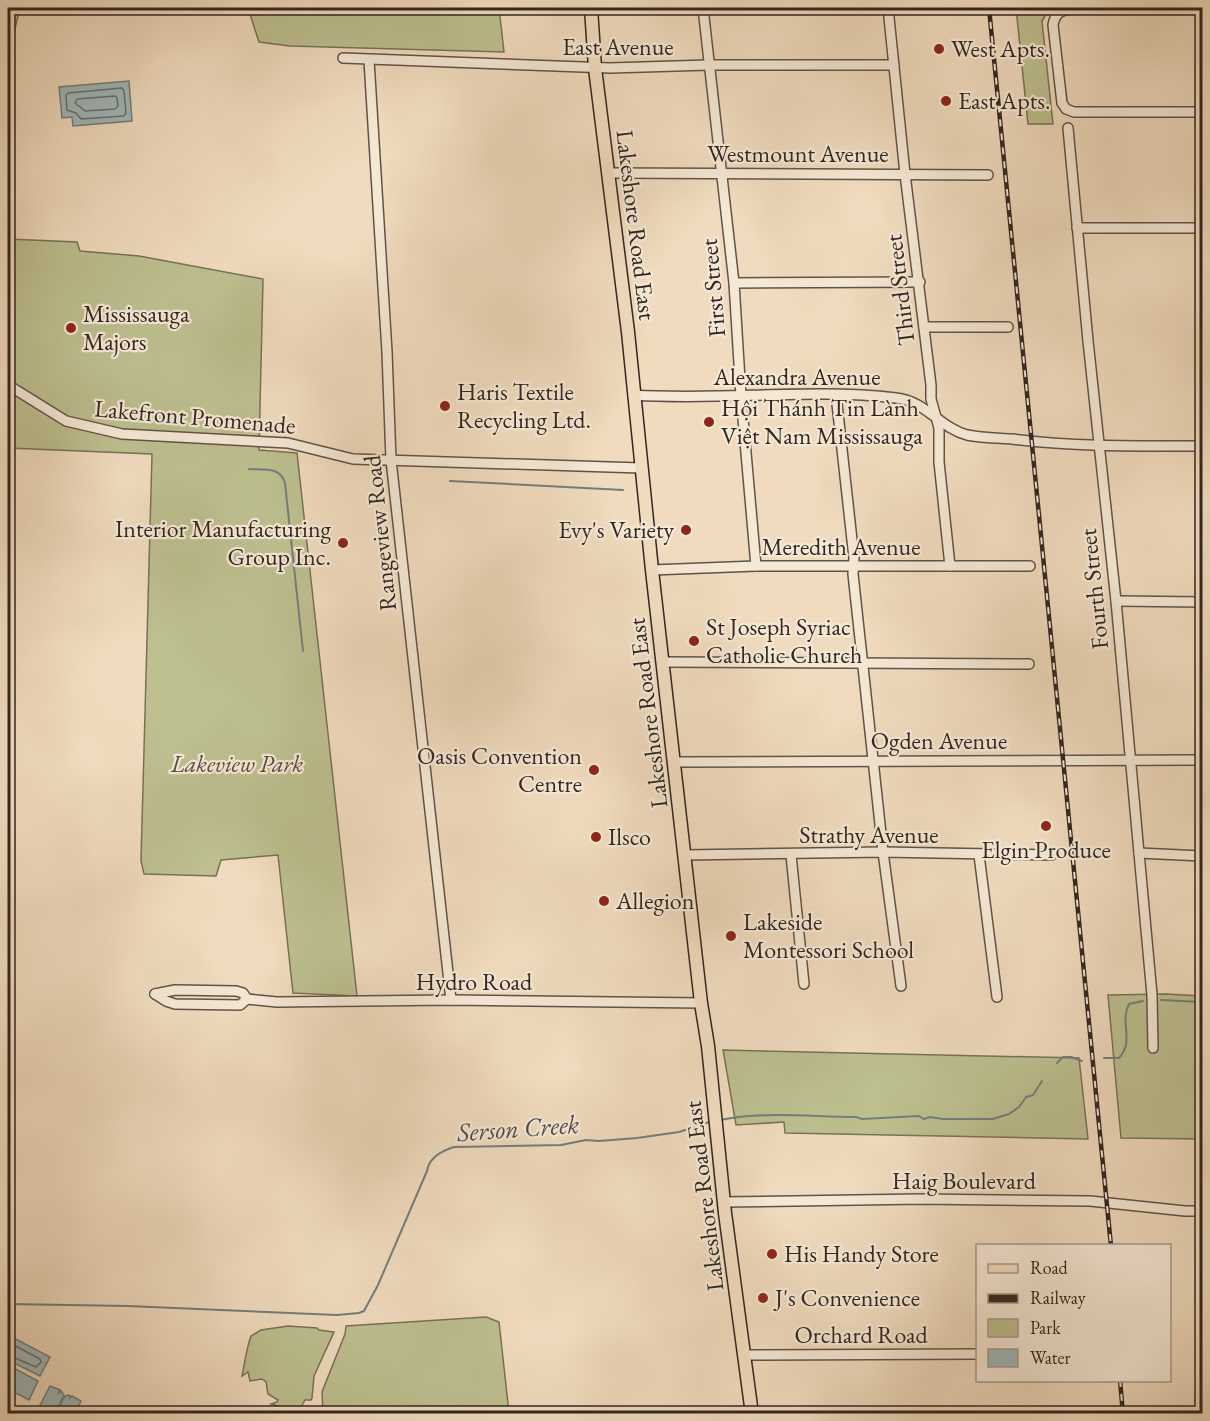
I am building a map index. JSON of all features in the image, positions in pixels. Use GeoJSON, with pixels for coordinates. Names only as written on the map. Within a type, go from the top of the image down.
{"type":"FeatureCollection","features":[{"type":"Feature","properties":{"kind":"main road","name":"Lakeshore Road East"},"geometry":{"type":"LineString","coordinates":[[591,8],[701,1003],[752,1413]]}},
{"type":"Feature","properties":{"kind":"street"},"geometry":{"type":"LineString","coordinates":[[8,22],[9,8]]}},
{"type":"Feature","properties":{"kind":"street","name":"First Street"},"geometry":{"type":"LineString","coordinates":[[703,8],[734,283],[756,566]]}},
{"type":"Feature","properties":{"kind":"street","name":"Third Street"},"geometry":{"type":"LineString","coordinates":[[888,8],[905,174],[920,282],[931,399],[939,428],[939,462],[950,566]]}},
{"type":"Feature","properties":{"kind":"street"},"geometry":{"type":"LineString","coordinates":[[1203,9],[1068,9],[1060,11],[1053,25],[1062,103],[1066,109],[1074,112],[1203,112]]}},
{"type":"Feature","properties":{"kind":"street","name":"East Avenue"},"geometry":{"type":"LineString","coordinates":[[343,58],[596,68],[709,65],[894,65]]}},
{"type":"Feature","properties":{"kind":"street","name":"Rangeview Road"},"geometry":{"type":"LineString","coordinates":[[369,60],[387,352],[391,460],[451,1000]]}},
{"type":"Feature","properties":{"kind":"street","name":"Fourth Street"},"geometry":{"type":"LineString","coordinates":[[1068,128],[1116,601],[1152,995],[1153,1048]]}},
{"type":"Feature","properties":{"kind":"street","name":"Westmount Avenue"},"geometry":{"type":"LineString","coordinates":[[608,173],[988,175]]}},
{"type":"Feature","properties":{"kind":"street"},"geometry":{"type":"LineString","coordinates":[[1077,228],[1203,228]]}},
{"type":"Feature","properties":{"kind":"street"},"geometry":{"type":"LineString","coordinates":[[734,283],[920,282]]}},
{"type":"Feature","properties":{"kind":"street"},"geometry":{"type":"LineString","coordinates":[[924,327],[1008,327]]}},
{"type":"Feature","properties":{"kind":"street","name":"Lakefront Promenade"},"geometry":{"type":"LineString","coordinates":[[8,385],[66,421],[122,434],[288,443],[353,459],[641,468]]}},
{"type":"Feature","properties":{"kind":"street","name":"Alexandra Avenue"},"geometry":{"type":"LineString","coordinates":[[633,395],[836,395],[900,398],[922,406],[956,431],[977,437],[1061,445],[1203,446]]}},
{"type":"Feature","properties":{"kind":"street"},"geometry":{"type":"LineString","coordinates":[[836,395],[862,664],[901,986]]}},
{"type":"Feature","properties":{"kind":"street","name":"Meredith Avenue"},"geometry":{"type":"LineString","coordinates":[[652,570],[756,566],[1030,566]]}},
{"type":"Feature","properties":{"kind":"street"},"geometry":{"type":"LineString","coordinates":[[1116,601],[1203,602]]}},
{"type":"Feature","properties":{"kind":"street"},"geometry":{"type":"LineString","coordinates":[[663,662],[1029,664]]}},
{"type":"Feature","properties":{"kind":"street","name":"Ogden Avenue"},"geometry":{"type":"LineString","coordinates":[[675,762],[1203,760]]}},
{"type":"Feature","properties":{"kind":"street","name":"Strathy Avenue"},"geometry":{"type":"LineString","coordinates":[[686,855],[883,852],[1052,855]]}},
{"type":"Feature","properties":{"kind":"street"},"geometry":{"type":"LineString","coordinates":[[1139,853],[1203,856]]}},
{"type":"Feature","properties":{"kind":"street"},"geometry":{"type":"LineString","coordinates":[[791,855],[804,984]]}},
{"type":"Feature","properties":{"kind":"street"},"geometry":{"type":"LineString","coordinates":[[979,855],[997,997]]}},
{"type":"Feature","properties":{"kind":"street"},"geometry":{"type":"LineString","coordinates":[[175,990],[240,992],[247,999],[240,1005],[175,1004],[155,994],[175,990]]}},
{"type":"Feature","properties":{"kind":"street","name":"Hydro Road"},"geometry":{"type":"LineString","coordinates":[[247,999],[304,1002],[451,1000],[701,1003]]}},
{"type":"Feature","properties":{"kind":"street","name":"Haig Boulevard"},"geometry":{"type":"LineString","coordinates":[[724,1202],[920,1199],[1090,1201],[1203,1211]]}},
{"type":"Feature","properties":{"kind":"street","name":"Orchard Road"},"geometry":{"type":"LineString","coordinates":[[745,1355],[976,1354]]}},
{"type":"Feature","properties":{"kind":"green space"},"geometry":{"type":"Polygon","coordinates":[[[8,8],[20,8],[8,58],[8,8]]]}},
{"type":"Feature","properties":{"kind":"green space"},"geometry":{"type":"Polygon","coordinates":[[[248,8],[499,8],[504,52],[290,46],[259,42],[248,8]]]}},
{"type":"Feature","properties":{"kind":"green space"},"geometry":{"type":"Polygon","coordinates":[[[1016,8],[1050,8],[1042,21],[1053,124],[1028,124],[1016,8]]]}},
{"type":"Feature","properties":{"kind":"green space","name":"Lakeview Park"},"geometry":{"type":"Polygon","coordinates":[[[8,239],[77,242],[80,251],[139,256],[263,279],[259,450],[297,453],[357,996],[293,993],[278,855],[221,860],[216,876],[144,874],[141,861],[152,454],[8,448],[8,239]]]}},
{"type":"Feature","properties":{"kind":"green space"},"geometry":{"type":"Polygon","coordinates":[[[1108,995],[1202,996],[1202,1139],[1121,1138],[1108,995]]]}},
{"type":"Feature","properties":{"kind":"green space"},"geometry":{"type":"Polygon","coordinates":[[[723,1050],[1079,1058],[1088,1139],[785,1133],[784,1122],[736,1125],[723,1050]]]}},
{"type":"Feature","properties":{"kind":"green space"},"geometry":{"type":"Polygon","coordinates":[[[486,1317],[499,1322],[509,1413],[323,1413],[322,1392],[346,1326],[486,1317]]]}},
{"type":"Feature","properties":{"kind":"green space"},"geometry":{"type":"Polygon","coordinates":[[[288,1326],[334,1332],[314,1376],[311,1400],[305,1400],[301,1407],[294,1411],[271,1404],[278,1400],[268,1394],[266,1382],[262,1379],[250,1381],[248,1372],[242,1376],[251,1336],[261,1330],[288,1326]]]}},
{"type":"Feature","properties":{"kind":"water"},"geometry":{"type":"Polygon","coordinates":[[[129,81],[132,121],[73,126],[72,117],[62,118],[59,87],[129,81]]]}},
{"type":"Feature","properties":{"kind":"water"},"geometry":{"type":"Polygon","coordinates":[[[8,1335],[50,1357],[40,1376],[8,1360],[8,1335]]]}},
{"type":"Feature","properties":{"kind":"water"},"geometry":{"type":"Polygon","coordinates":[[[8,1365],[38,1381],[29,1400],[8,1389],[8,1365]]]}},
{"type":"Feature","properties":{"kind":"water"},"geometry":{"type":"Polygon","coordinates":[[[50,1386],[60,1390],[58,1394],[61,1391],[64,1395],[55,1413],[41,1413],[37,1411],[50,1386]]]}},
{"type":"Feature","properties":{"kind":"water"},"geometry":{"type":"Polygon","coordinates":[[[68,1395],[69,1399],[72,1396],[81,1401],[75,1413],[56,1413],[65,1396],[68,1395]]]}},
{"type":"Feature","properties":{"kind":"waterway"},"geometry":{"type":"LineString","coordinates":[[249,469],[275,471],[285,483],[303,651]]}},
{"type":"Feature","properties":{"kind":"waterway"},"geometry":{"type":"LineString","coordinates":[[450,481],[623,490]]}},
{"type":"Feature","properties":{"kind":"waterway","name":"Serson Creek"},"geometry":{"type":"LineString","coordinates":[[1161,1000],[1202,1002]]}},
{"type":"Feature","properties":{"kind":"waterway","name":"Serson Creek"},"geometry":{"type":"LineString","coordinates":[[1104,1058],[1119,1058],[1124,1052],[1127,1038],[1126,1011],[1129,1004],[1143,1001]]}},
{"type":"Feature","properties":{"kind":"waterway","name":"Serson Creek"},"geometry":{"type":"LineString","coordinates":[[1057,1063],[1063,1057],[1082,1061]]}},
{"type":"Feature","properties":{"kind":"waterway","name":"Serson Creek"},"geometry":{"type":"LineString","coordinates":[[720,1120],[771,1115],[862,1119],[919,1116],[924,1119],[930,1117],[993,1119],[1009,1114],[1019,1107],[1026,1097],[1033,1095],[1042,1081]]}},
{"type":"Feature","properties":{"kind":"waterway","name":"Serson Creek"},"geometry":{"type":"LineString","coordinates":[[8,1304],[128,1306],[337,1315],[359,1313],[364,1311],[378,1285],[430,1162],[440,1153],[454,1147],[561,1145],[586,1140],[637,1138],[679,1132],[712,1121]]}},
{"type":"Feature","properties":{"kind":"railway"},"geometry":{"type":"LineString","coordinates":[[989,8],[1111,1244]]}},
{"type":"Feature","properties":{"kind":"railway"},"geometry":{"type":"LineString","coordinates":[[1120,1382],[1123,1414]]}},
{"type":"Feature","properties":{"kind":"place","name":"West Apts."},"geometry":{"type":"Point","coordinates":[939,49]}},
{"type":"Feature","properties":{"kind":"place","name":"East Apts."},"geometry":{"type":"Point","coordinates":[946,101]}},
{"type":"Feature","properties":{"kind":"place","name":"Mississauga Majors"},"geometry":{"type":"Point","coordinates":[71,328]}},
{"type":"Feature","properties":{"kind":"place","name":"Haris Textile Recycling Ltd."},"geometry":{"type":"Point","coordinates":[445,406]}},
{"type":"Feature","properties":{"kind":"place","name":"Hội Thánh Tin Lành Việt Nam Mississauga"},"geometry":{"type":"Point","coordinates":[709,422]}},
{"type":"Feature","properties":{"kind":"place","name":"Evy's Variety"},"geometry":{"type":"Point","coordinates":[686,530]}},
{"type":"Feature","properties":{"kind":"place","name":"Interior Manufacturing Group Inc."},"geometry":{"type":"Point","coordinates":[343,543]}},
{"type":"Feature","properties":{"kind":"place","name":"St Joseph Syriac Catholic Church"},"geometry":{"type":"Point","coordinates":[694,641]}},
{"type":"Feature","properties":{"kind":"place","name":"Oasis Convention Centre"},"geometry":{"type":"Point","coordinates":[594,770]}},
{"type":"Feature","properties":{"kind":"place","name":"Elgin Produce"},"geometry":{"type":"Point","coordinates":[1046,826]}},
{"type":"Feature","properties":{"kind":"place","name":"Ilsco"},"geometry":{"type":"Point","coordinates":[596,837]}},
{"type":"Feature","properties":{"kind":"place","name":"Allegion"},"geometry":{"type":"Point","coordinates":[604,901]}},
{"type":"Feature","properties":{"kind":"place","name":"Lakeside Montessori School"},"geometry":{"type":"Point","coordinates":[731,936]}},
{"type":"Feature","properties":{"kind":"place","name":"His Handy Store"},"geometry":{"type":"Point","coordinates":[772,1254]}},
{"type":"Feature","properties":{"kind":"place","name":"J's Convenience"},"geometry":{"type":"Point","coordinates":[763,1298]}}]}
